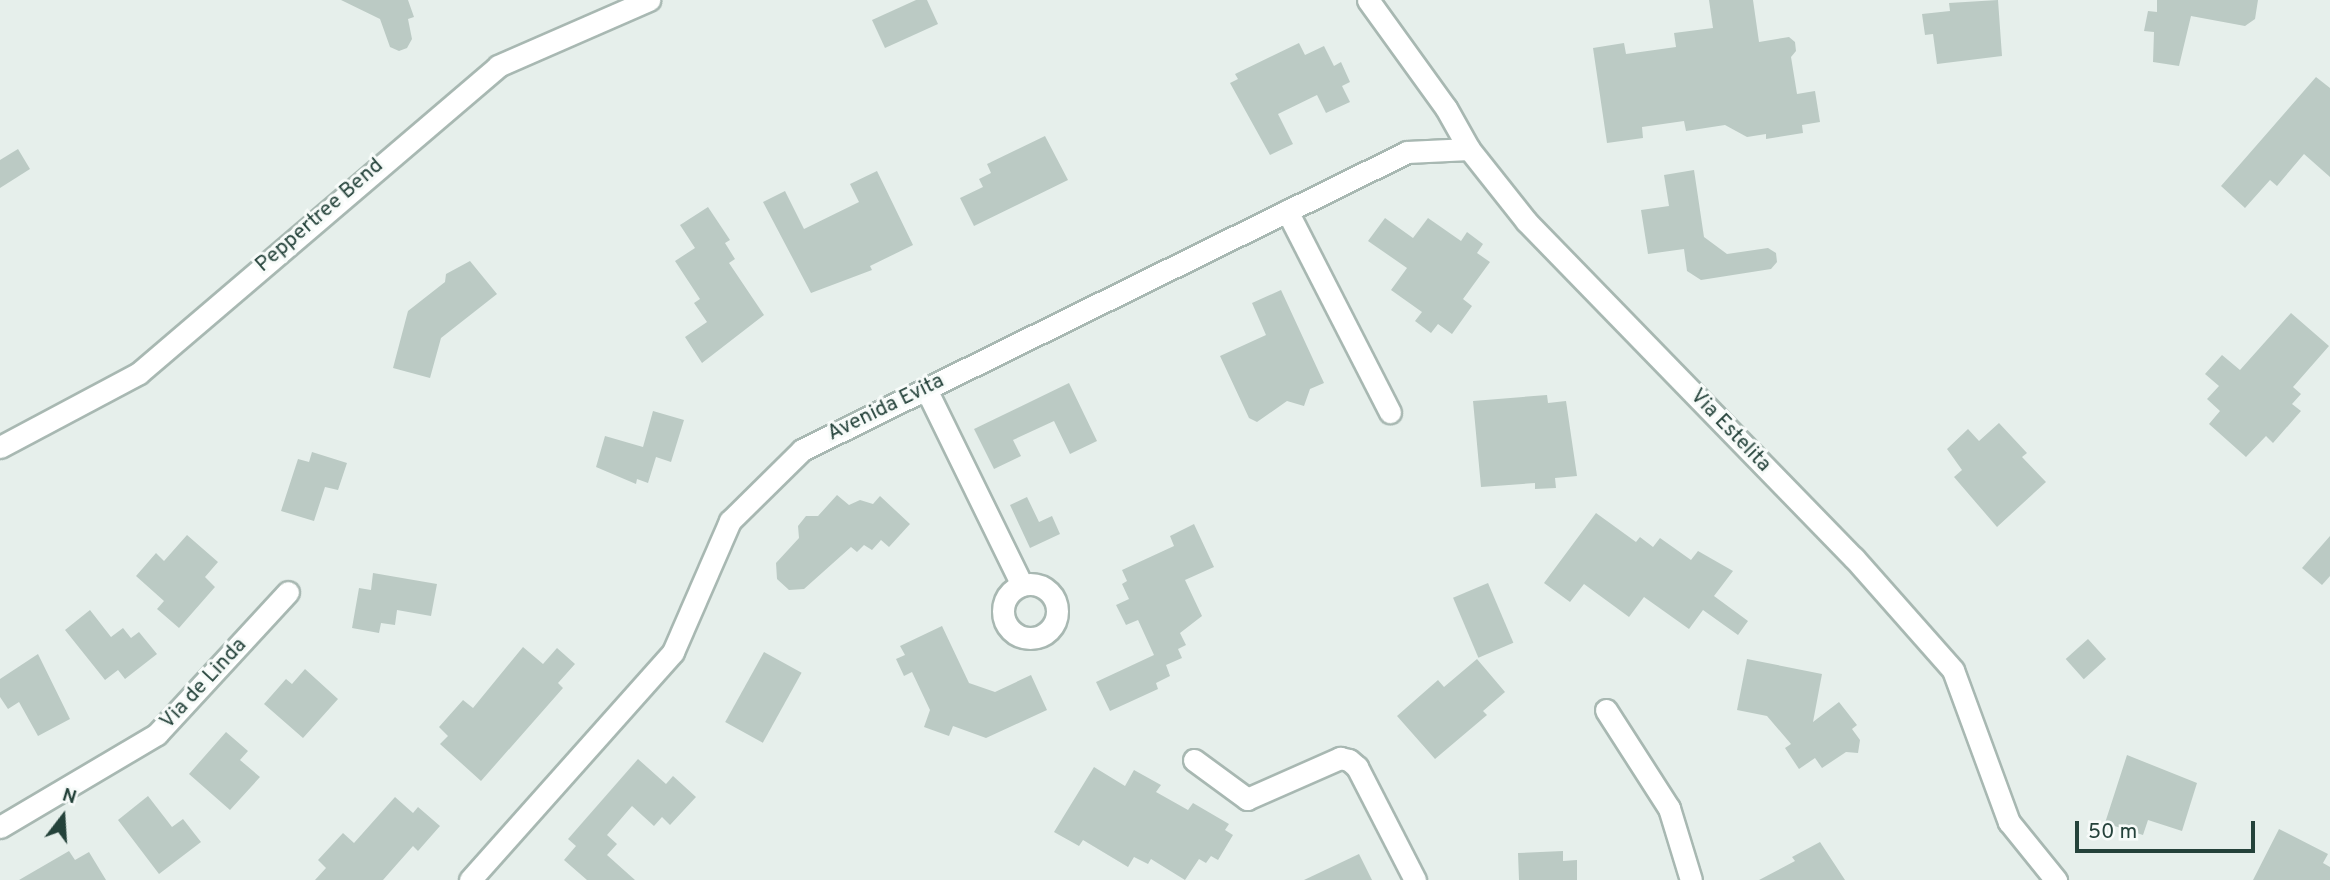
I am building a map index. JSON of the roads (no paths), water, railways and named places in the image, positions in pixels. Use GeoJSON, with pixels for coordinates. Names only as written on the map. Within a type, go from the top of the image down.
{"type":"FeatureCollection","features":[{"type":"Feature","properties":{"kind":"street","name":"Peppertree Bend"},"geometry":{"type":"LineString","coordinates":[[0,447],[139,373],[498,66],[649,0]]}},
{"type":"Feature","properties":{"kind":"street","name":"Via Estelita"},"geometry":{"type":"LineString","coordinates":[[1368,0],[1446,108],[1469,149],[1526,221],[1854,558],[1952,670],[2008,821],[2047,878]]}},
{"type":"Feature","properties":{"kind":"street","name":"Avenida Evita"},"geometry":{"type":"LineString","coordinates":[[470,880],[673,653],[730,521],[802,450],[1407,152],[1469,149]]}},
{"type":"Feature","properties":{"kind":"street"},"geometry":{"type":"LineString","coordinates":[[1287,211],[1391,412]]}},
{"type":"Feature","properties":{"kind":"street"},"geometry":{"type":"LineString","coordinates":[[926,389],[1022,585]]}},
{"type":"Feature","properties":{"kind":"street","name":"Via de Linda"},"geometry":{"type":"LineString","coordinates":[[0,827],[157,734],[288,592]]}},
{"type":"Feature","properties":{"kind":"street"},"geometry":{"type":"LineString","coordinates":[[1606,710],[1669,808],[1691,880]]}},
{"type":"Feature","properties":{"kind":"street"},"geometry":{"type":"LineString","coordinates":[[1194,760],[1247,799],[1340,758],[1349,760],[1357,767],[1415,880]]}}]}
